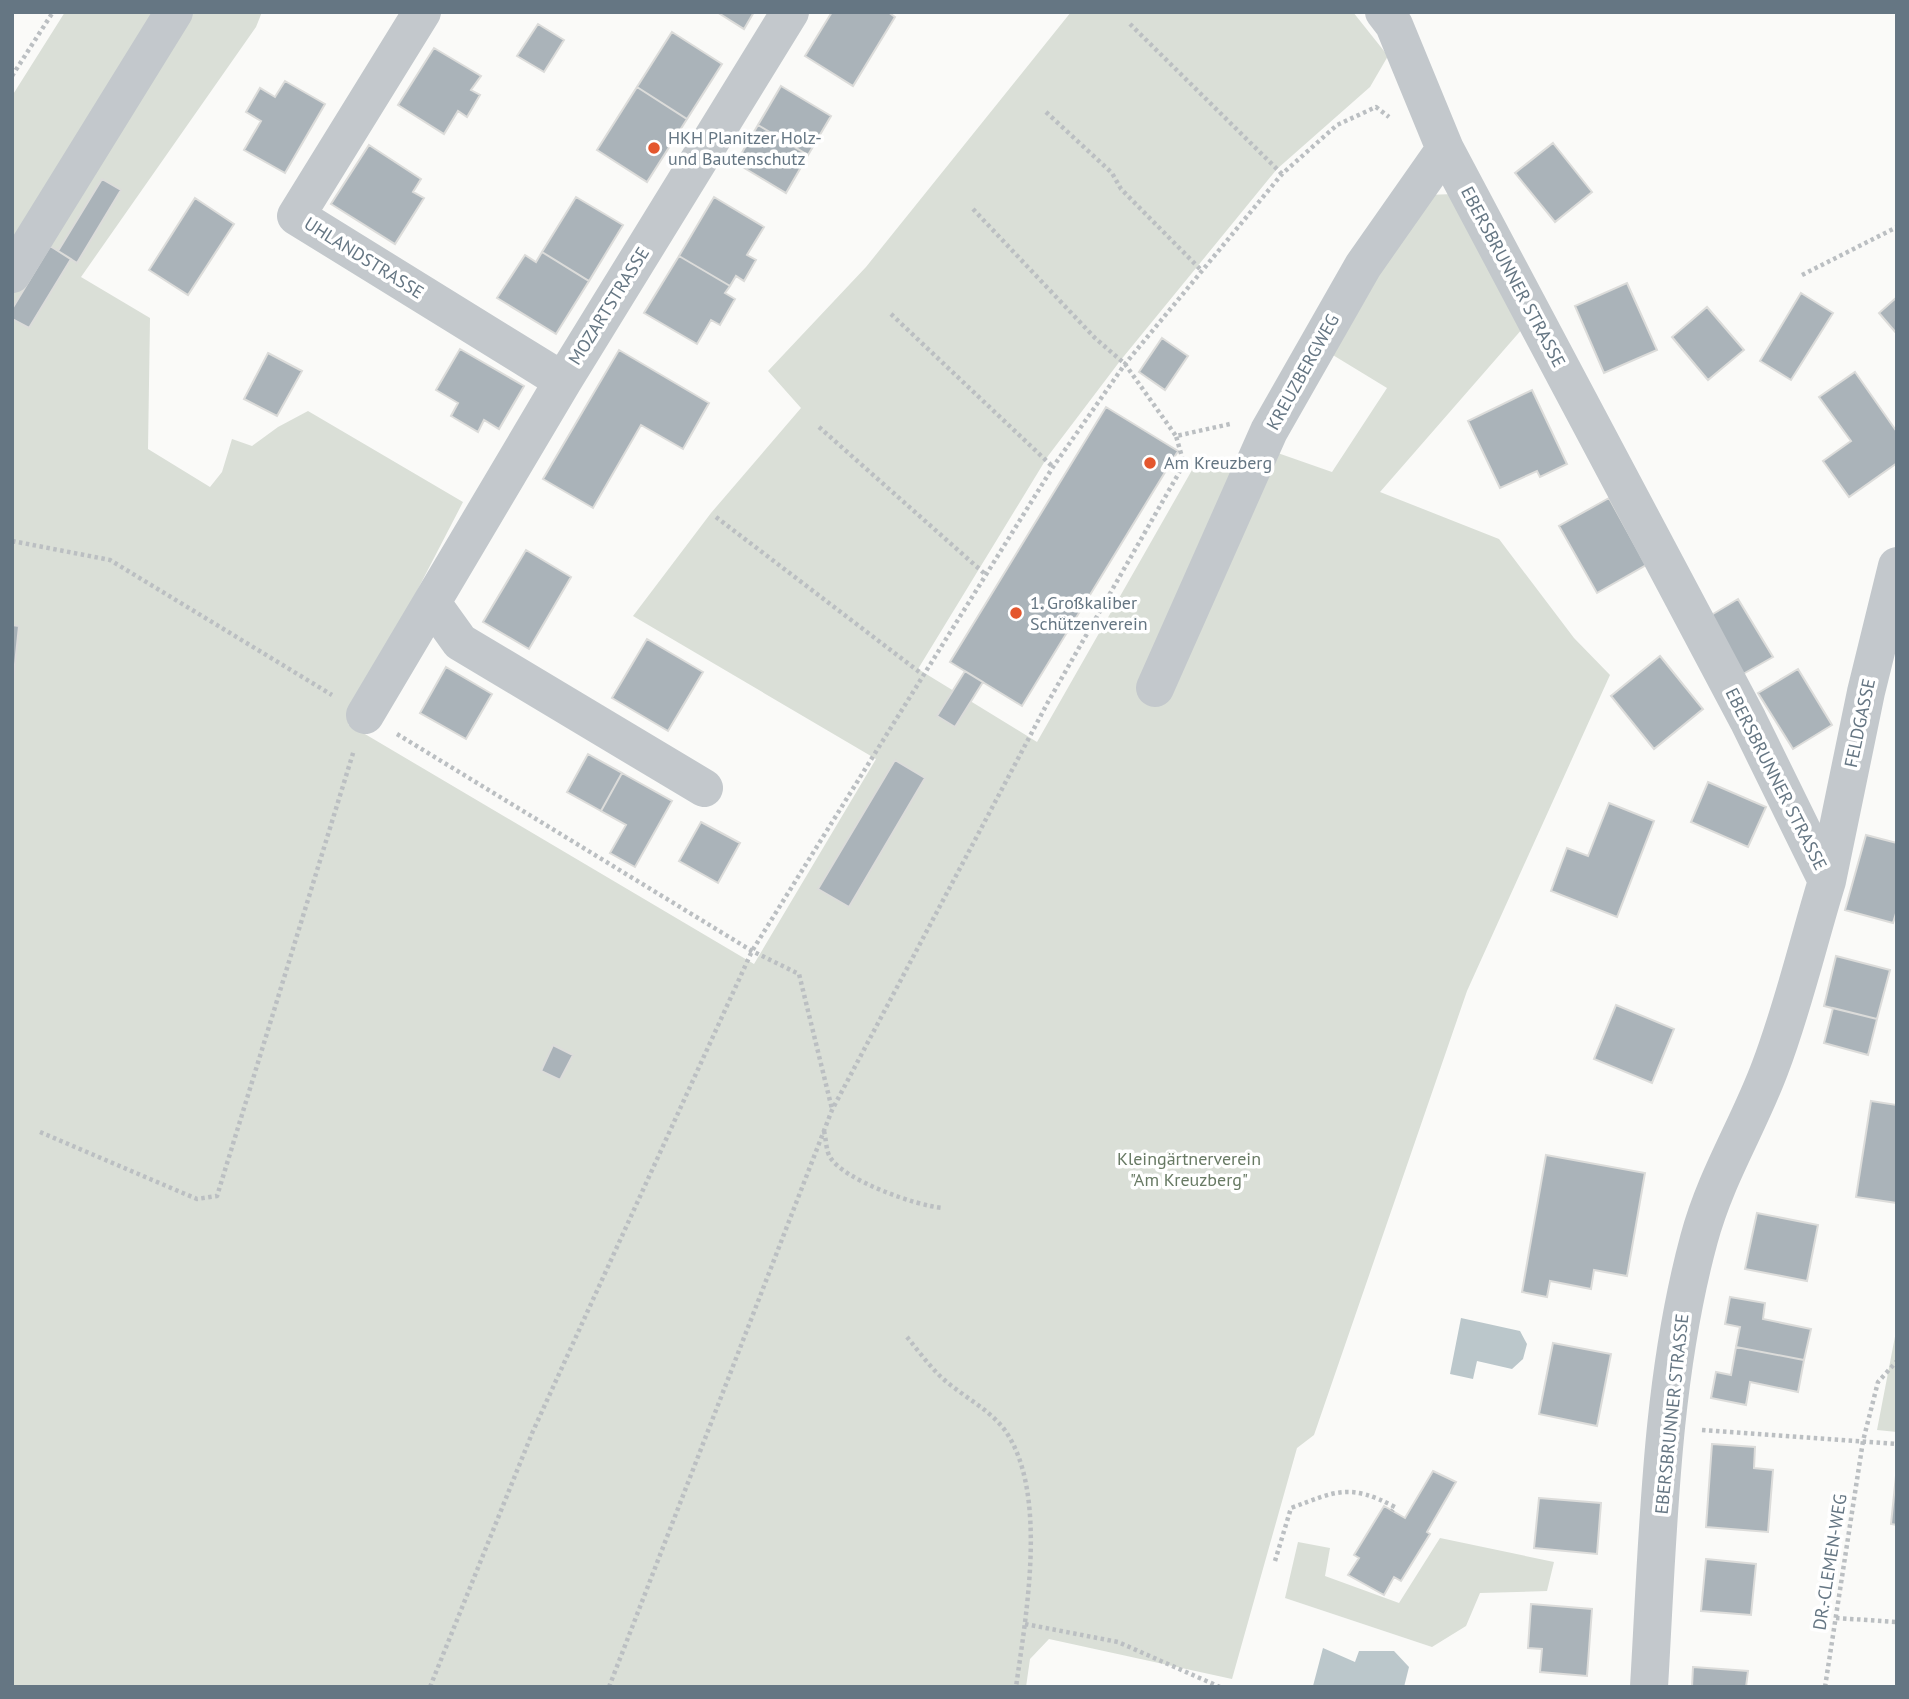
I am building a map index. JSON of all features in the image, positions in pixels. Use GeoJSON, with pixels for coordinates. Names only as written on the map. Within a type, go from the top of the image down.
{"type":"FeatureCollection","features":[{"type":"Feature","properties":{"kind":"street"},"geometry":{"type":"LineString","coordinates":[[12,274],[174,12]]}},
{"type":"Feature","properties":{"kind":"street","name":"UHLANDSTRASSE"},"geometry":{"type":"LineString","coordinates":[[422,12],[296,216],[563,382]]}},
{"type":"Feature","properties":{"kind":"street","name":"MOZARTSTRASSE"},"geometry":{"type":"LineString","coordinates":[[365,715],[563,382],[790,12]]}},
{"type":"Feature","properties":{"kind":"street","name":"EBERSBRUNNER STRASSE"},"geometry":{"type":"LineString","coordinates":[[1384,12],[1394,25],[1445,149],[1748,720],[1827,881],[1770,1069],[1728,1156],[1698,1240],[1679,1331],[1667,1427],[1649,1687]]}},
{"type":"Feature","properties":{"kind":"street","name":"KREUZBERGWEG"},"geometry":{"type":"LineString","coordinates":[[1155,688],[1269,431],[1363,265],[1445,149]]}},
{"type":"Feature","properties":{"kind":"street","name":"FELDGASSE"},"geometry":{"type":"LineString","coordinates":[[1827,881],[1866,692],[1897,566]]}},
{"type":"Feature","properties":{"kind":"street"},"geometry":{"type":"LineString","coordinates":[[432,603],[460,642],[704,788]]}},
{"type":"Feature","properties":{"kind":"path"},"geometry":{"type":"LineString","coordinates":[[12,76],[53,12]]}},
{"type":"Feature","properties":{"kind":"path"},"geometry":{"type":"LineString","coordinates":[[1130,24],[1282,174]]}},
{"type":"Feature","properties":{"kind":"path"},"geometry":{"type":"LineString","coordinates":[[430,1687],[533,1430],[752,951],[922,674],[1053,467],[1125,364],[1282,174],[1337,125],[1376,107],[1395,121]]}},
{"type":"Feature","properties":{"kind":"path"},"geometry":{"type":"LineString","coordinates":[[1046,112],[1112,173],[1121,190],[1202,271]]}},
{"type":"Feature","properties":{"kind":"path"},"geometry":{"type":"LineString","coordinates":[[609,1687],[832,1110],[1048,702],[1184,464],[1176,436],[1125,364],[1095,338],[972,209]]}},
{"type":"Feature","properties":{"kind":"path"},"geometry":{"type":"LineString","coordinates":[[1802,275],[1897,227]]}},
{"type":"Feature","properties":{"kind":"path"},"geometry":{"type":"LineString","coordinates":[[891,314],[1053,467]]}},
{"type":"Feature","properties":{"kind":"path"},"geometry":{"type":"LineString","coordinates":[[1176,436],[1236,423]]}},
{"type":"Feature","properties":{"kind":"path"},"geometry":{"type":"LineString","coordinates":[[819,427],[985,574]]}},
{"type":"Feature","properties":{"kind":"path"},"geometry":{"type":"LineString","coordinates":[[716,517],[922,674]]}},
{"type":"Feature","properties":{"kind":"path"},"geometry":{"type":"LineString","coordinates":[[40,1132],[197,1199],[217,1196],[365,715]]}},
{"type":"Feature","properties":{"kind":"path"},"geometry":{"type":"LineString","coordinates":[[752,951],[799,974],[832,1110]]}},
{"type":"Feature","properties":{"kind":"path"},"geometry":{"type":"LineString","coordinates":[[824,1131],[830,1158],[850,1176],[927,1207],[943,1208]]}},
{"type":"Feature","properties":{"kind":"path"},"geometry":{"type":"LineString","coordinates":[[907,1337],[938,1374],[1004,1429],[1027,1477],[1031,1520],[1025,1624],[1016,1687]]}},
{"type":"Feature","properties":{"kind":"path","name":"DR.-CLEMEN-WEG"},"geometry":{"type":"LineString","coordinates":[[1825,1687],[1863,1441],[1878,1382],[1893,1362],[1897,1361]]}},
{"type":"Feature","properties":{"kind":"path"},"geometry":{"type":"LineString","coordinates":[[1667,1427],[1897,1444]]}},
{"type":"Feature","properties":{"kind":"path"},"geometry":{"type":"LineString","coordinates":[[1275,1561],[1291,1508],[1340,1490],[1370,1494],[1395,1507],[1392,1511]]}},
{"type":"Feature","properties":{"kind":"path"},"geometry":{"type":"LineString","coordinates":[[1836,1618],[1897,1622]]}},
{"type":"Feature","properties":{"kind":"path"},"geometry":{"type":"LineString","coordinates":[[1025,1624],[1118,1642],[1220,1687]]}},
{"type":"Feature","properties":{"kind":"green space","name":"Kleingärtnerverein \"Am Kreuzberg\""},"geometry":{"type":"Polygon","coordinates":[[[65,12],[262,12],[256,27],[81,277],[150,318],[148,449],[210,487],[222,472],[232,439],[252,446],[278,427],[308,411],[463,502],[348,724],[754,964],[876,759],[633,616],[711,513],[801,408],[768,371],[866,267],[1071,12],[1353,12],[1388,56],[1370,87],[1277,169],[1120,361],[1048,456],[918,669],[1037,742],[1196,463],[1272,451],[1332,472],[1387,388],[1323,349],[1426,195],[1454,194],[1523,328],[1380,492],[1499,539],[1574,638],[1610,675],[1467,991],[1314,1435],[1297,1448],[1232,1679],[1049,1639],[1030,1659],[1026,1687],[12,1687],[12,96],[65,12]]]}},
{"type":"Feature","properties":{"kind":"green space"},"geometry":{"type":"Polygon","coordinates":[[[1897,1326],[1897,1432],[1877,1430],[1897,1326]]]}},
{"type":"Feature","properties":{"kind":"green space"},"geometry":{"type":"Polygon","coordinates":[[[1440,1538],[1554,1562],[1547,1591],[1480,1593],[1466,1626],[1432,1647],[1285,1598],[1298,1542],[1330,1548],[1325,1576],[1399,1603],[1440,1538]]]}},
{"type":"Feature","properties":{"kind":"shaded area"},"geometry":{"type":"Polygon","coordinates":[[[1461,1318],[1520,1331],[1527,1344],[1523,1359],[1512,1369],[1477,1361],[1473,1379],[1450,1374],[1461,1318]]]}},
{"type":"Feature","properties":{"kind":"shaded area"},"geometry":{"type":"Polygon","coordinates":[[[1323,1648],[1355,1662],[1359,1651],[1394,1651],[1409,1667],[1404,1687],[1313,1686],[1323,1648]]]}},
{"type":"Feature","properties":{"kind":"building"},"geometry":{"type":"Polygon","coordinates":[[[717,12],[754,12],[744,29],[717,12]]]}},
{"type":"Feature","properties":{"kind":"building"},"geometry":{"type":"Polygon","coordinates":[[[832,12],[888,12],[895,17],[853,86],[805,56],[832,12]]]}},
{"type":"Feature","properties":{"kind":"building"},"geometry":{"type":"Polygon","coordinates":[[[538,24],[564,40],[544,72],[517,56],[538,24]]]}},
{"type":"Feature","properties":{"kind":"building"},"geometry":{"type":"Polygon","coordinates":[[[672,32],[722,64],[687,119],[637,87],[672,32]]]}},
{"type":"Feature","properties":{"kind":"building"},"geometry":{"type":"Polygon","coordinates":[[[434,48],[481,76],[471,90],[480,95],[467,117],[458,111],[444,134],[398,105],[434,48]]]}},
{"type":"Feature","properties":{"kind":"building"},"geometry":{"type":"Polygon","coordinates":[[[285,81],[325,104],[285,173],[244,150],[261,121],[246,112],[260,88],[275,97],[285,81]]]}},
{"type":"Feature","properties":{"kind":"building"},"geometry":{"type":"Polygon","coordinates":[[[781,86],[831,116],[808,155],[758,125],[781,86]]]}},
{"type":"Feature","properties":{"kind":"building"},"geometry":{"type":"Polygon","coordinates":[[[637,87],[687,119],[647,182],[597,150],[637,87]]]}},
{"type":"Feature","properties":{"kind":"building"},"geometry":{"type":"Polygon","coordinates":[[[758,125],[808,155],[786,193],[736,163],[758,125]]]}},
{"type":"Feature","properties":{"kind":"building"},"geometry":{"type":"Polygon","coordinates":[[[1553,143],[1592,192],[1555,222],[1515,173],[1553,143]]]}},
{"type":"Feature","properties":{"kind":"building"},"geometry":{"type":"Polygon","coordinates":[[[369,145],[421,179],[413,192],[424,198],[395,244],[331,204],[369,145]]]}},
{"type":"Feature","properties":{"kind":"building"},"geometry":{"type":"Polygon","coordinates":[[[102,179],[121,190],[77,263],[58,251],[102,179]]]}},
{"type":"Feature","properties":{"kind":"building"},"geometry":{"type":"Polygon","coordinates":[[[576,197],[623,225],[589,281],[542,252],[576,197]]]}},
{"type":"Feature","properties":{"kind":"building"},"geometry":{"type":"Polygon","coordinates":[[[714,197],[764,227],[747,255],[756,260],[744,281],[736,276],[730,286],[679,256],[714,197]]]}},
{"type":"Feature","properties":{"kind":"building"},"geometry":{"type":"Polygon","coordinates":[[[195,198],[234,224],[188,295],[149,270],[195,198]]]}},
{"type":"Feature","properties":{"kind":"building"},"geometry":{"type":"Polygon","coordinates":[[[50,246],[71,259],[29,328],[12,319],[12,309],[50,246]]]}},
{"type":"Feature","properties":{"kind":"building"},"geometry":{"type":"Polygon","coordinates":[[[542,252],[589,281],[556,334],[497,298],[525,255],[536,262],[542,252]]]}},
{"type":"Feature","properties":{"kind":"building"},"geometry":{"type":"Polygon","coordinates":[[[679,256],[730,286],[725,293],[735,299],[720,325],[711,320],[697,344],[644,313],[679,256]]]}},
{"type":"Feature","properties":{"kind":"building"},"geometry":{"type":"Polygon","coordinates":[[[1627,283],[1657,350],[1604,373],[1575,306],[1627,283]]]}},
{"type":"Feature","properties":{"kind":"building"},"geometry":{"type":"Polygon","coordinates":[[[1801,293],[1833,313],[1791,380],[1760,361],[1801,293]]]}},
{"type":"Feature","properties":{"kind":"building"},"geometry":{"type":"Polygon","coordinates":[[[1897,297],[1897,334],[1879,313],[1897,297]]]}},
{"type":"Feature","properties":{"kind":"building"},"geometry":{"type":"Polygon","coordinates":[[[1707,307],[1744,350],[1708,380],[1672,337],[1707,307]]]}},
{"type":"Feature","properties":{"kind":"building"},"geometry":{"type":"Polygon","coordinates":[[[1162,338],[1188,356],[1165,390],[1139,372],[1162,338]]]}},
{"type":"Feature","properties":{"kind":"building"},"geometry":{"type":"Polygon","coordinates":[[[460,349],[524,386],[499,429],[484,420],[478,432],[451,416],[458,403],[436,390],[460,349]]]}},
{"type":"Feature","properties":{"kind":"building"},"geometry":{"type":"Polygon","coordinates":[[[619,350],[709,403],[683,449],[641,425],[593,508],[543,479],[619,350]]]}},
{"type":"Feature","properties":{"kind":"building"},"geometry":{"type":"Polygon","coordinates":[[[268,353],[302,371],[277,416],[244,399],[268,353]]]}},
{"type":"Feature","properties":{"kind":"building"},"geometry":{"type":"Polygon","coordinates":[[[1855,372],[1897,432],[1897,463],[1849,497],[1823,461],[1851,441],[1819,397],[1855,372]]]}},
{"type":"Feature","properties":{"kind":"building"},"geometry":{"type":"Polygon","coordinates":[[[1532,390],[1567,464],[1540,477],[1537,471],[1500,488],[1468,421],[1532,390]]]}},
{"type":"Feature","properties":{"kind":"building"},"geometry":{"type":"Polygon","coordinates":[[[1106,407],[1178,451],[1022,706],[950,662],[1106,407]]]}},
{"type":"Feature","properties":{"kind":"building"},"geometry":{"type":"Polygon","coordinates":[[[1609,498],[1646,565],[1597,593],[1559,526],[1609,498]]]}},
{"type":"Feature","properties":{"kind":"building"},"geometry":{"type":"Polygon","coordinates":[[[526,550],[571,577],[529,649],[483,622],[526,550]]]}},
{"type":"Feature","properties":{"kind":"building"},"geometry":{"type":"Polygon","coordinates":[[[1738,599],[1773,657],[1743,674],[1708,617],[1738,599]]]}},
{"type":"Feature","properties":{"kind":"building"},"geometry":{"type":"Polygon","coordinates":[[[12,625],[19,626],[13,683],[12,683],[12,625]]]}},
{"type":"Feature","properties":{"kind":"building"},"geometry":{"type":"Polygon","coordinates":[[[647,639],[703,672],[668,731],[612,698],[647,639]]]}},
{"type":"Feature","properties":{"kind":"building"},"geometry":{"type":"Polygon","coordinates":[[[1660,656],[1703,709],[1654,749],[1611,696],[1660,656]]]}},
{"type":"Feature","properties":{"kind":"building"},"geometry":{"type":"Polygon","coordinates":[[[446,667],[492,694],[466,739],[420,713],[446,667]]]}},
{"type":"Feature","properties":{"kind":"building"},"geometry":{"type":"Polygon","coordinates":[[[1798,669],[1832,725],[1793,749],[1758,693],[1798,669]]]}},
{"type":"Feature","properties":{"kind":"building"},"geometry":{"type":"Polygon","coordinates":[[[965,671],[983,682],[955,727],[937,716],[965,671]]]}},
{"type":"Feature","properties":{"kind":"building"},"geometry":{"type":"Polygon","coordinates":[[[588,754],[622,773],[601,811],[567,792],[588,754]]]}},
{"type":"Feature","properties":{"kind":"building"},"geometry":{"type":"Polygon","coordinates":[[[895,760],[925,778],[849,907],[818,889],[895,760]]]}},
{"type":"Feature","properties":{"kind":"building"},"geometry":{"type":"Polygon","coordinates":[[[622,773],[672,801],[635,867],[610,853],[626,825],[601,811],[622,773]]]}},
{"type":"Feature","properties":{"kind":"building"},"geometry":{"type":"Polygon","coordinates":[[[1708,782],[1766,807],[1748,847],[1691,822],[1708,782]]]}},
{"type":"Feature","properties":{"kind":"building"},"geometry":{"type":"Polygon","coordinates":[[[1609,803],[1654,821],[1617,917],[1551,891],[1567,848],[1588,856],[1609,803]]]}},
{"type":"Feature","properties":{"kind":"building"},"geometry":{"type":"Polygon","coordinates":[[[701,822],[740,843],[718,883],[679,861],[701,822]]]}},
{"type":"Feature","properties":{"kind":"building"},"geometry":{"type":"Polygon","coordinates":[[[1866,835],[1897,843],[1897,910],[1893,923],[1845,910],[1866,835]]]}},
{"type":"Feature","properties":{"kind":"building"},"geometry":{"type":"Polygon","coordinates":[[[1836,956],[1890,970],[1877,1019],[1824,1006],[1836,956]]]}},
{"type":"Feature","properties":{"kind":"building"},"geometry":{"type":"Polygon","coordinates":[[[1616,1005],[1674,1029],[1652,1083],[1594,1059],[1616,1005]]]}},
{"type":"Feature","properties":{"kind":"building"},"geometry":{"type":"Polygon","coordinates":[[[1833,1008],[1877,1019],[1868,1055],[1824,1043],[1833,1008]]]}},
{"type":"Feature","properties":{"kind":"building"},"geometry":{"type":"Polygon","coordinates":[[[553,1045],[573,1055],[560,1080],[541,1071],[553,1045]]]}},
{"type":"Feature","properties":{"kind":"building"},"geometry":{"type":"Polygon","coordinates":[[[1871,1101],[1897,1105],[1897,1203],[1856,1197],[1871,1101]]]}},
{"type":"Feature","properties":{"kind":"building"},"geometry":{"type":"Polygon","coordinates":[[[1546,1155],[1645,1173],[1627,1276],[1594,1270],[1591,1289],[1550,1281],[1547,1297],[1522,1292],[1546,1155]]]}},
{"type":"Feature","properties":{"kind":"building"},"geometry":{"type":"Polygon","coordinates":[[[1757,1213],[1818,1225],[1807,1281],[1745,1269],[1757,1213]]]}},
{"type":"Feature","properties":{"kind":"building"},"geometry":{"type":"Polygon","coordinates":[[[1730,1297],[1765,1303],[1763,1319],[1811,1329],[1804,1360],[1736,1347],[1740,1327],[1725,1324],[1730,1297]]]}},
{"type":"Feature","properties":{"kind":"building"},"geometry":{"type":"Polygon","coordinates":[[[1553,1343],[1611,1354],[1597,1426],[1539,1414],[1553,1343]]]}},
{"type":"Feature","properties":{"kind":"building"},"geometry":{"type":"Polygon","coordinates":[[[1736,1347],[1804,1360],[1798,1392],[1750,1382],[1746,1405],[1711,1398],[1716,1372],[1731,1375],[1736,1347]]]}},
{"type":"Feature","properties":{"kind":"building"},"geometry":{"type":"Polygon","coordinates":[[[1712,1444],[1755,1447],[1754,1468],[1773,1470],[1768,1532],[1706,1527],[1712,1444]]]}},
{"type":"Feature","properties":{"kind":"building"},"geometry":{"type":"Polygon","coordinates":[[[1897,1466],[1897,1525],[1891,1524],[1897,1466]]]}},
{"type":"Feature","properties":{"kind":"building"},"geometry":{"type":"Polygon","coordinates":[[[1433,1471],[1456,1482],[1427,1532],[1430,1534],[1401,1581],[1394,1577],[1384,1595],[1348,1575],[1359,1558],[1354,1555],[1384,1506],[1405,1518],[1433,1471]]]}},
{"type":"Feature","properties":{"kind":"building"},"geometry":{"type":"Polygon","coordinates":[[[1539,1498],[1601,1503],[1597,1554],[1534,1548],[1539,1498]]]}},
{"type":"Feature","properties":{"kind":"building"},"geometry":{"type":"Polygon","coordinates":[[[1706,1559],[1756,1564],[1751,1615],[1701,1611],[1706,1559]]]}},
{"type":"Feature","properties":{"kind":"building"},"geometry":{"type":"Polygon","coordinates":[[[1531,1604],[1592,1609],[1587,1676],[1540,1672],[1542,1649],[1528,1648],[1531,1604]]]}},
{"type":"Feature","properties":{"kind":"building"},"geometry":{"type":"Polygon","coordinates":[[[1693,1667],[1748,1671],[1746,1687],[1692,1687],[1693,1667]]]}},
{"type":"Feature","properties":{"kind":"place","name":"HKH Planitzer Holz- und Bautenschutz"},"geometry":{"type":"Point","coordinates":[654,148]}},
{"type":"Feature","properties":{"kind":"place","name":"Am Kreuzberg"},"geometry":{"type":"Point","coordinates":[1150,463]}},
{"type":"Feature","properties":{"kind":"place","name":"1. Großkaliber Schützenverein"},"geometry":{"type":"Point","coordinates":[1016,613]}}]}
